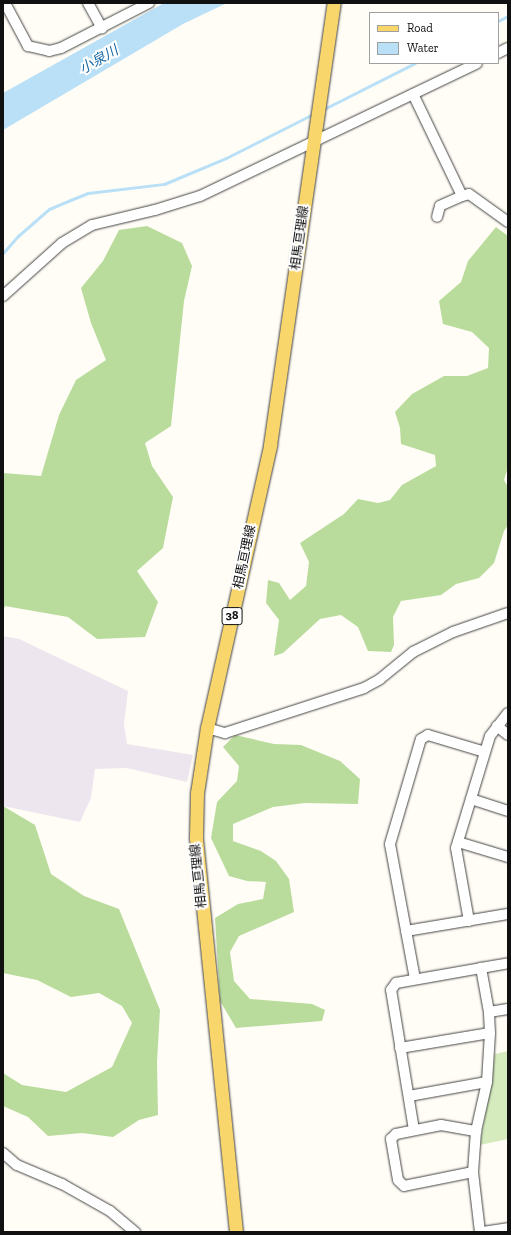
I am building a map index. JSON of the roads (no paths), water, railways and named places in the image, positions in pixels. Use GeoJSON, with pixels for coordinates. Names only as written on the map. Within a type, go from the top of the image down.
{"type":"FeatureCollection","features":[{"type":"Feature","properties":{"kind":"main road","name":"相馬亘理線"},"geometry":{"type":"LineString","coordinates":[[236,1232],[196,837],[197,793],[207,728],[270,445],[334,3]]}},
{"type":"Feature","properties":{"kind":"street"},"geometry":{"type":"LineString","coordinates":[[5,3],[28,46],[48,51],[61,48],[149,3]]}},
{"type":"Feature","properties":{"kind":"street"},"geometry":{"type":"LineString","coordinates":[[88,3],[102,28]]}},
{"type":"Feature","properties":{"kind":"street"},"geometry":{"type":"LineString","coordinates":[[499,52],[508,48]]}},
{"type":"Feature","properties":{"kind":"street"},"geometry":{"type":"LineString","coordinates":[[3,296],[62,243],[92,225],[200,196],[475,64]]}},
{"type":"Feature","properties":{"kind":"street"},"geometry":{"type":"LineString","coordinates":[[413,94],[462,196]]}},
{"type":"Feature","properties":{"kind":"street"},"geometry":{"type":"LineString","coordinates":[[437,218],[440,206],[469,194],[508,222]]}},
{"type":"Feature","properties":{"kind":"street"},"geometry":{"type":"LineString","coordinates":[[207,728],[225,733],[364,688],[380,679],[413,652],[453,632],[508,613]]}},
{"type":"Feature","properties":{"kind":"street"},"geometry":{"type":"LineString","coordinates":[[469,921],[456,848],[490,736],[508,713]]}},
{"type":"Feature","properties":{"kind":"street"},"geometry":{"type":"LineString","coordinates":[[497,726],[508,735]]}},
{"type":"Feature","properties":{"kind":"street"},"geometry":{"type":"LineString","coordinates":[[415,979],[390,844],[421,739],[428,735],[485,752]]}},
{"type":"Feature","properties":{"kind":"street"},"geometry":{"type":"LineString","coordinates":[[471,799],[508,811]]}},
{"type":"Feature","properties":{"kind":"street"},"geometry":{"type":"LineString","coordinates":[[458,842],[508,857]]}},
{"type":"Feature","properties":{"kind":"street"},"geometry":{"type":"LineString","coordinates":[[406,931],[508,914]]}},
{"type":"Feature","properties":{"kind":"street"},"geometry":{"type":"LineString","coordinates":[[414,1130],[391,990],[396,983],[508,963]]}},
{"type":"Feature","properties":{"kind":"street"},"geometry":{"type":"LineString","coordinates":[[480,1232],[473,1172],[476,1130],[487,1082],[490,1033],[489,1012],[481,968]]}},
{"type":"Feature","properties":{"kind":"street"},"geometry":{"type":"LineString","coordinates":[[489,1012],[508,1009]]}},
{"type":"Feature","properties":{"kind":"street"},"geometry":{"type":"LineString","coordinates":[[400,1048],[490,1033]]}},
{"type":"Feature","properties":{"kind":"street"},"geometry":{"type":"LineString","coordinates":[[409,1096],[487,1082]]}},
{"type":"Feature","properties":{"kind":"street"},"geometry":{"type":"LineString","coordinates":[[473,1172],[404,1186],[398,1180],[391,1139],[396,1134],[441,1125],[476,1130]]}},
{"type":"Feature","properties":{"kind":"street"},"geometry":{"type":"LineString","coordinates":[[3,1153],[17,1165],[62,1184],[110,1211],[135,1232]]}},
{"type":"Feature","properties":{"kind":"street"},"geometry":{"type":"LineString","coordinates":[[483,1232],[508,1228]]}},
{"type":"Feature","properties":{"kind":"water","name":"小泉川"},"geometry":{"type":"Polygon","coordinates":[[[164,3],[227,3],[183,24],[3,130],[3,93],[164,3]]]}},
{"type":"Feature","properties":{"kind":"waterway"},"geometry":{"type":"LineString","coordinates":[[499,20],[508,16]]}},
{"type":"Feature","properties":{"kind":"waterway"},"geometry":{"type":"LineString","coordinates":[[322,110],[413,64]]}},
{"type":"Feature","properties":{"kind":"waterway"},"geometry":{"type":"LineString","coordinates":[[3,253],[18,236],[49,209],[88,193],[164,184],[226,158],[313,114]]}}]}
